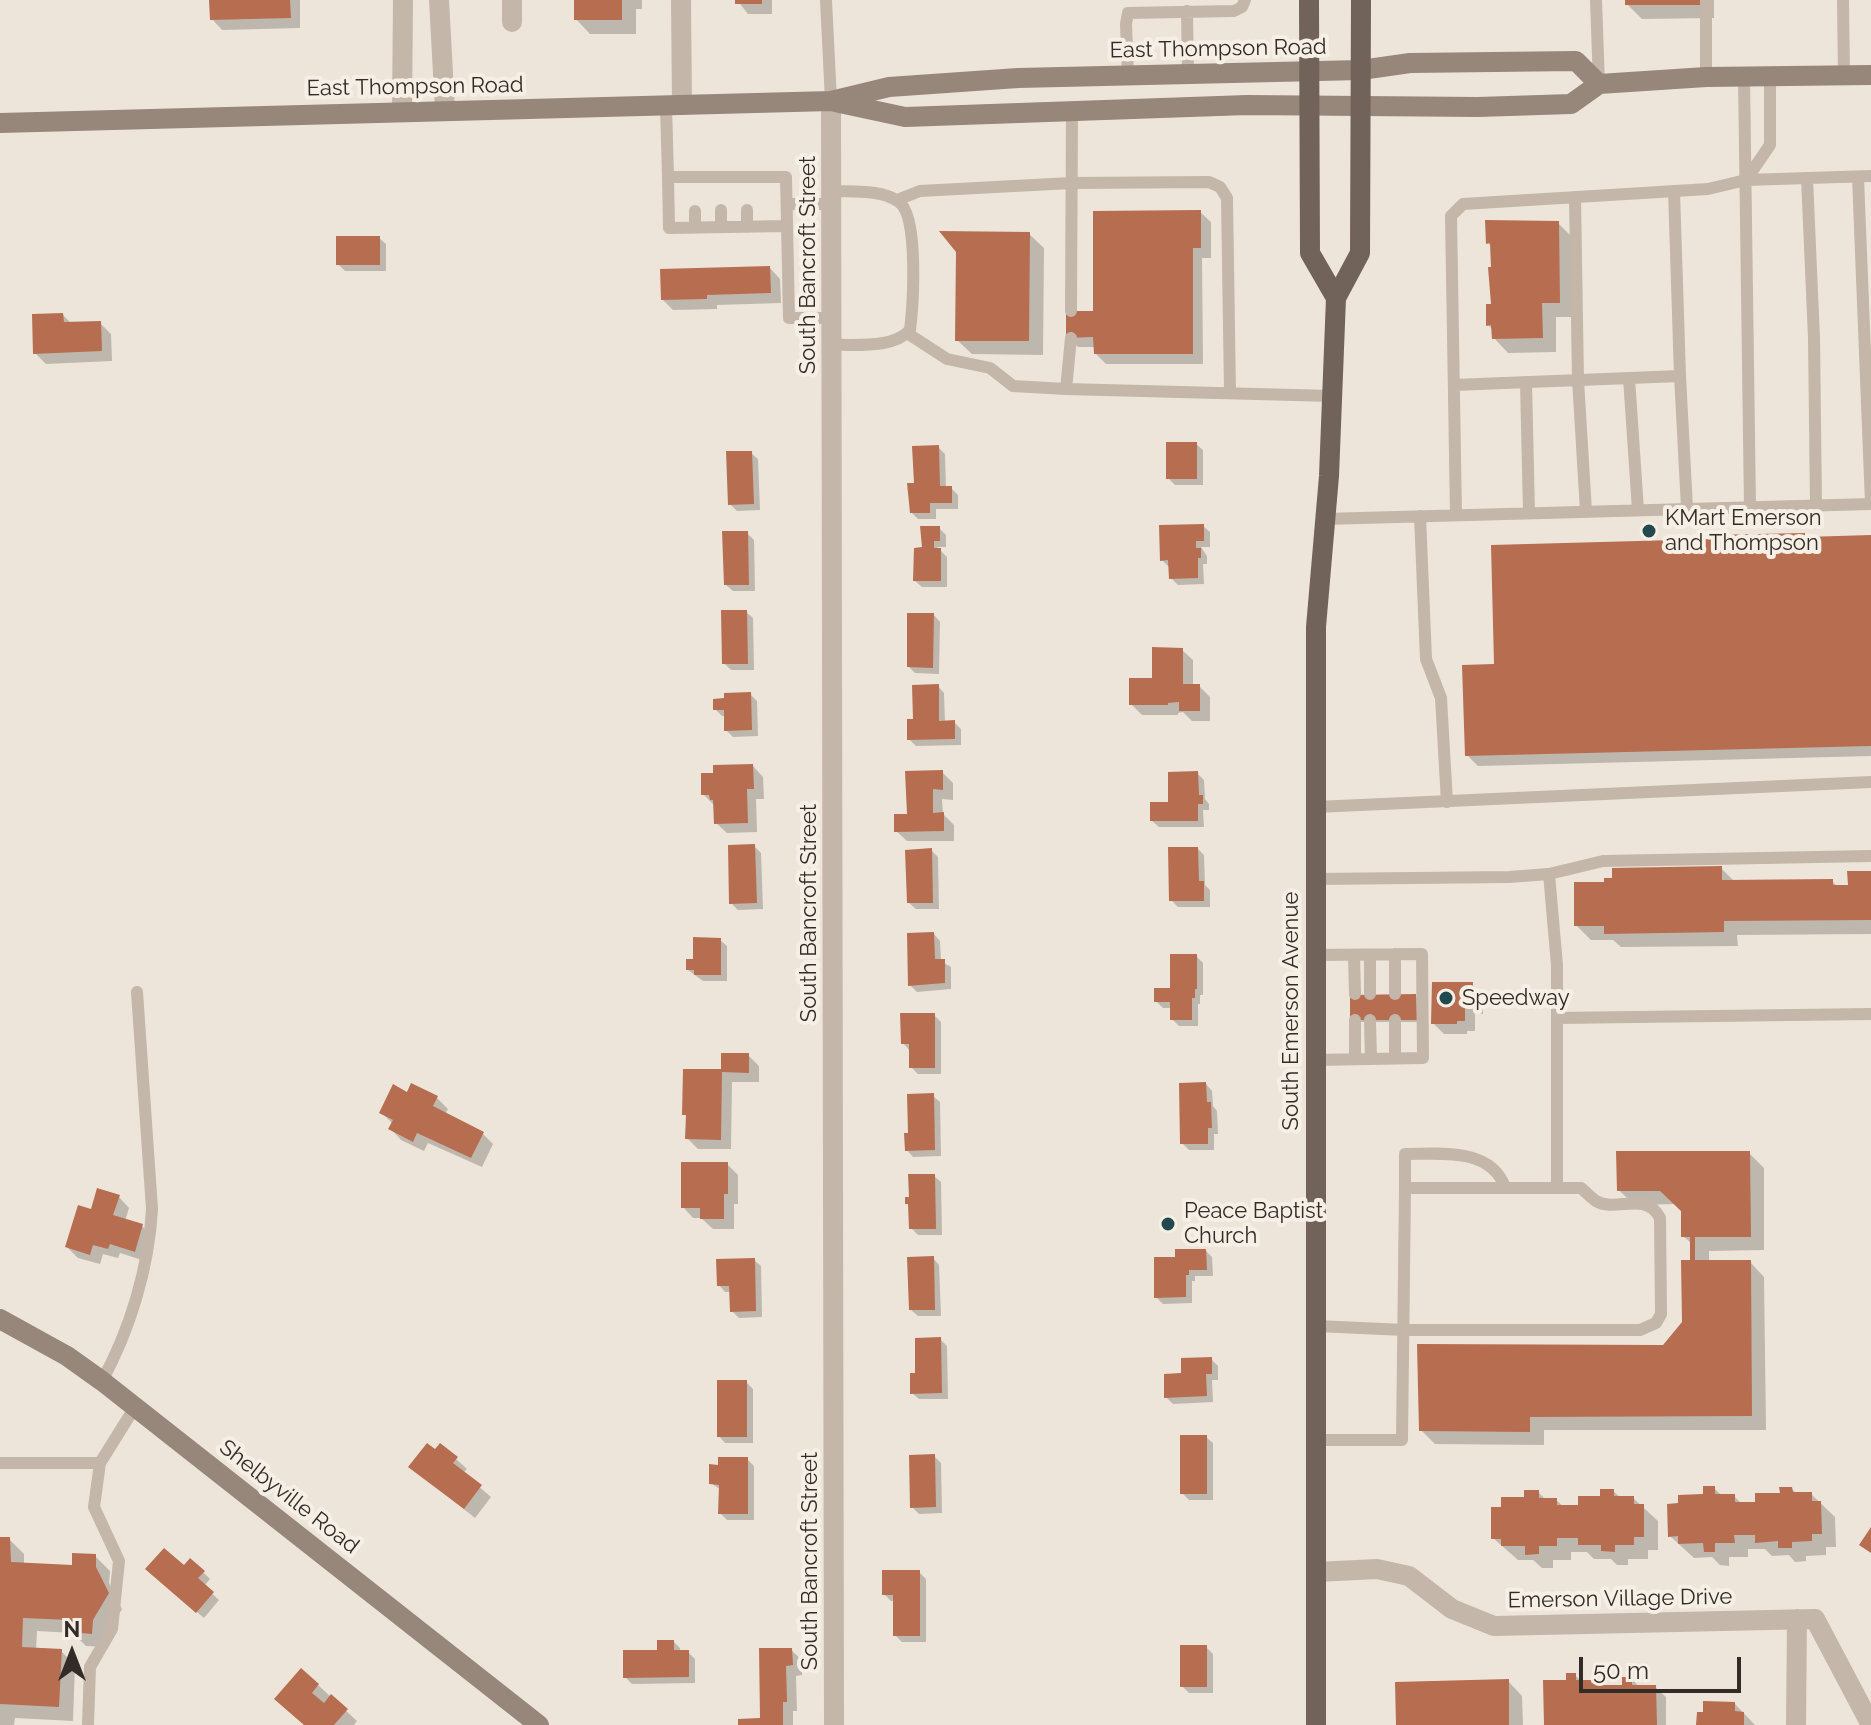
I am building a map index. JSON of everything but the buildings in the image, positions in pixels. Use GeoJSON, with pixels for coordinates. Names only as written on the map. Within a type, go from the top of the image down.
{"type":"FeatureCollection","features":[{"type":"Feature","properties":{"kind":"main road"},"geometry":{"type":"LineString","coordinates":[[1309,0],[1310,253],[1336,298]]}},
{"type":"Feature","properties":{"kind":"main road","name":"South Emerson Avenue"},"geometry":{"type":"LineString","coordinates":[[1316,1725],[1316,627],[1336,298],[1360,253],[1361,0]]}},
{"type":"Feature","properties":{"kind":"main road","name":"East Thompson Road"},"geometry":{"type":"LineString","coordinates":[[0,123],[831,101],[889,87],[1018,78],[1361,70],[1410,63],[1576,61],[1599,84]]}},
{"type":"Feature","properties":{"kind":"main road","name":"East Thompson Road"},"geometry":{"type":"LineString","coordinates":[[831,101],[905,117],[1310,104],[1361,107],[1571,104],[1599,84],[1706,77],[1871,75]]}},
{"type":"Feature","properties":{"kind":"main road","name":"Shelbyville Road"},"geometry":{"type":"LineString","coordinates":[[0,1319],[67,1356],[102,1381],[539,1725]]}},
{"type":"Feature","properties":{"kind":"street"},"geometry":{"type":"LineString","coordinates":[[402,111],[403,0]]}},
{"type":"Feature","properties":{"kind":"street"},"geometry":{"type":"LineString","coordinates":[[439,0],[445,110]]}},
{"type":"Feature","properties":{"kind":"street"},"geometry":{"type":"LineString","coordinates":[[512,0],[512,22]]}},
{"type":"Feature","properties":{"kind":"street"},"geometry":{"type":"LineString","coordinates":[[674,105],[681,0]]}},
{"type":"Feature","properties":{"kind":"street","name":"South Bancroft Street"},"geometry":{"type":"LineString","coordinates":[[831,101],[834,1725]]}},
{"type":"Feature","properties":{"kind":"street","name":"Emerson Village Drive"},"geometry":{"type":"LineString","coordinates":[[1316,1572],[1384,1569],[1409,1576],[1452,1609],[1494,1626],[1797,1619]]}},
{"type":"Feature","properties":{"kind":"street"},"geometry":{"type":"LineString","coordinates":[[1796,1725],[1797,1619],[1815,1619],[1871,1725]]}},
{"type":"Feature","properties":{"kind":"lane"},"geometry":{"type":"LineString","coordinates":[[826,0],[831,101]]}},
{"type":"Feature","properties":{"kind":"lane"},"geometry":{"type":"LineString","coordinates":[[1128,75],[1128,13],[1234,11],[1242,7],[1245,0]]}},
{"type":"Feature","properties":{"kind":"lane"},"geometry":{"type":"LineString","coordinates":[[1596,0],[1599,84]]}},
{"type":"Feature","properties":{"kind":"lane"},"geometry":{"type":"LineString","coordinates":[[1706,0],[1706,77]]}},
{"type":"Feature","properties":{"kind":"lane"},"geometry":{"type":"LineString","coordinates":[[1843,0],[1844,76]]}},
{"type":"Feature","properties":{"kind":"lane"},"geometry":{"type":"LineString","coordinates":[[1187,11],[1188,73]]}},
{"type":"Feature","properties":{"kind":"lane"},"geometry":{"type":"LineString","coordinates":[[1744,77],[1750,507]]}},
{"type":"Feature","properties":{"kind":"lane"},"geometry":{"type":"LineString","coordinates":[[1746,180],[1770,145],[1770,77]]}},
{"type":"Feature","properties":{"kind":"lane"},"geometry":{"type":"LineString","coordinates":[[674,105],[668,177],[669,228],[787,226]]}},
{"type":"Feature","properties":{"kind":"lane"},"geometry":{"type":"LineString","coordinates":[[1071,311],[1072,111]]}},
{"type":"Feature","properties":{"kind":"lane"},"geometry":{"type":"LineString","coordinates":[[1324,519],[1871,504],[1864,176],[1746,180],[1708,189],[1463,204],[1451,216],[1456,515]]}},
{"type":"Feature","properties":{"kind":"lane"},"geometry":{"type":"LineString","coordinates":[[668,177],[695,182],[746,182],[786,177],[789,318],[832,318]]}},
{"type":"Feature","properties":{"kind":"lane"},"geometry":{"type":"LineString","coordinates":[[1807,178],[1814,338],[1816,506]]}},
{"type":"Feature","properties":{"kind":"lane"},"geometry":{"type":"LineString","coordinates":[[897,200],[920,191],[1071,183],[1209,182],[1220,187],[1227,198],[1230,393]]}},
{"type":"Feature","properties":{"kind":"lane"},"geometry":{"type":"LineString","coordinates":[[1674,191],[1687,508]]}},
{"type":"Feature","properties":{"kind":"lane"},"geometry":{"type":"LineString","coordinates":[[787,204],[881,194],[897,200],[905,208],[911,235],[912,317],[907,333],[889,341],[832,345]]}},
{"type":"Feature","properties":{"kind":"lane"},"geometry":{"type":"LineString","coordinates":[[1575,197],[1578,380],[1586,511]]}},
{"type":"Feature","properties":{"kind":"lane"},"geometry":{"type":"LineString","coordinates":[[721,210],[721,227]]}},
{"type":"Feature","properties":{"kind":"lane"},"geometry":{"type":"LineString","coordinates":[[747,210],[747,227]]}},
{"type":"Feature","properties":{"kind":"lane"},"geometry":{"type":"LineString","coordinates":[[695,211],[695,227]]}},
{"type":"Feature","properties":{"kind":"lane"},"geometry":{"type":"LineString","coordinates":[[907,333],[947,359],[990,368],[1013,386],[1332,396]]}},
{"type":"Feature","properties":{"kind":"lane"},"geometry":{"type":"LineString","coordinates":[[1066,389],[1071,338]]}},
{"type":"Feature","properties":{"kind":"lane"},"geometry":{"type":"LineString","coordinates":[[1454,385],[1680,376]]}},
{"type":"Feature","properties":{"kind":"lane"},"geometry":{"type":"LineString","coordinates":[[1629,378],[1638,510]]}},
{"type":"Feature","properties":{"kind":"lane"},"geometry":{"type":"LineString","coordinates":[[1526,382],[1529,513]]}},
{"type":"Feature","properties":{"kind":"lane"},"geometry":{"type":"LineString","coordinates":[[1420,516],[1426,659],[1441,698],[1447,802]]}},
{"type":"Feature","properties":{"kind":"lane"},"geometry":{"type":"LineString","coordinates":[[1316,807],[1871,782]]}},
{"type":"Feature","properties":{"kind":"lane"},"geometry":{"type":"LineString","coordinates":[[1315,879],[1509,877],[1549,874],[1603,861],[1871,856]]}},
{"type":"Feature","properties":{"kind":"lane"},"geometry":{"type":"LineString","coordinates":[[1549,874],[1557,965],[1557,1188]]}},
{"type":"Feature","properties":{"kind":"lane"},"geometry":{"type":"LineString","coordinates":[[1395,954],[1395,994]]}},
{"type":"Feature","properties":{"kind":"lane"},"geometry":{"type":"LineString","coordinates":[[1315,955],[1422,954],[1423,1058],[1315,1060]]}},
{"type":"Feature","properties":{"kind":"lane"},"geometry":{"type":"LineString","coordinates":[[1354,955],[1355,994]]}},
{"type":"Feature","properties":{"kind":"lane"},"geometry":{"type":"LineString","coordinates":[[1370,955],[1370,994]]}},
{"type":"Feature","properties":{"kind":"lane"},"geometry":{"type":"LineString","coordinates":[[102,1381],[120,1349],[150,1243],[152,1209],[137,992]]}},
{"type":"Feature","properties":{"kind":"lane"},"geometry":{"type":"LineString","coordinates":[[1557,1018],[1871,1014]]}},
{"type":"Feature","properties":{"kind":"lane"},"geometry":{"type":"LineString","coordinates":[[1355,1020],[1355,1059]]}},
{"type":"Feature","properties":{"kind":"lane"},"geometry":{"type":"LineString","coordinates":[[1370,1020],[1371,1059]]}},
{"type":"Feature","properties":{"kind":"lane"},"geometry":{"type":"LineString","coordinates":[[1395,1020],[1395,1058]]}},
{"type":"Feature","properties":{"kind":"lane"},"geometry":{"type":"LineString","coordinates":[[1316,1440],[1402,1440],[1405,1154],[1459,1154],[1476,1158],[1491,1166],[1505,1187]]}},
{"type":"Feature","properties":{"kind":"lane"},"geometry":{"type":"LineString","coordinates":[[1316,1326],[1405,1330],[1640,1330],[1656,1323],[1661,1314],[1660,1218],[1648,1205],[1636,1202],[1598,1203],[1581,1188],[1405,1188]]}},
{"type":"Feature","properties":{"kind":"lane"},"geometry":{"type":"LineString","coordinates":[[88,1725],[90,1667],[112,1629],[119,1561],[94,1507],[100,1463],[135,1407]]}},
{"type":"Feature","properties":{"kind":"lane"},"geometry":{"type":"LineString","coordinates":[[0,1463],[100,1463]]}},
{"type":"Feature","properties":{"kind":"place","name":"KMart Emerson and Thompson"},"geometry":{"type":"Point","coordinates":[1649,531]}},
{"type":"Feature","properties":{"kind":"place","name":"Speedway"},"geometry":{"type":"Point","coordinates":[1446,998]}},
{"type":"Feature","properties":{"kind":"place","name":"Peace Baptist Church"},"geometry":{"type":"Point","coordinates":[1168,1224]}}]}
